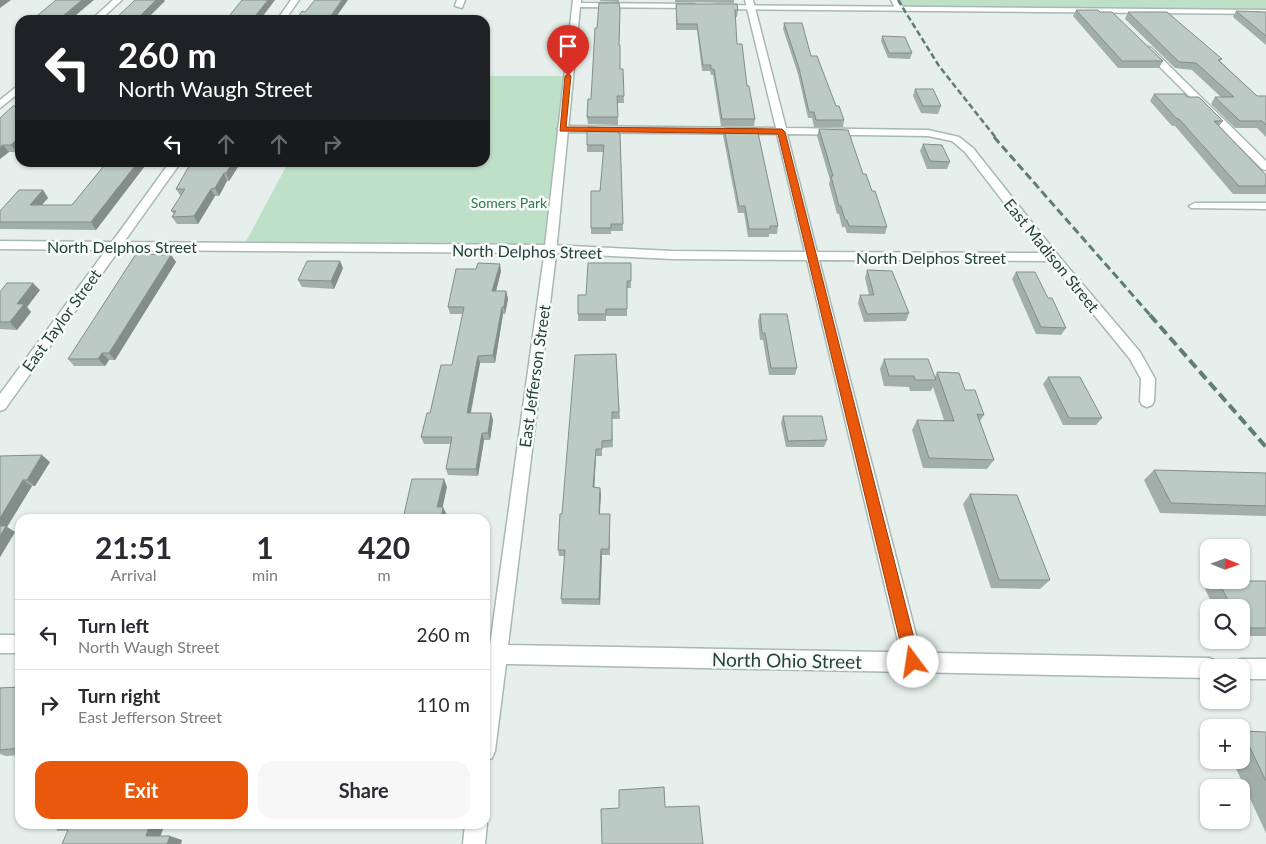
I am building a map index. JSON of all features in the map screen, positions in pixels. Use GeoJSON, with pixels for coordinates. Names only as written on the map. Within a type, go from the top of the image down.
{"type":"FeatureCollection","features":[{"type":"Feature","properties":{"kind":"street"},"geometry":{"type":"LineString","coordinates":[[101,15],[118,0]]}},
{"type":"Feature","properties":{"kind":"street"},"geometry":{"type":"LineString","coordinates":[[285,15],[296,0]]}},
{"type":"Feature","properties":{"kind":"street"},"geometry":{"type":"LineString","coordinates":[[895,0],[899,8]]}},
{"type":"Feature","properties":{"kind":"street"},"geometry":{"type":"LineString","coordinates":[[576,3],[1266,12]]}},
{"type":"Feature","properties":{"kind":"street","name":"East Jefferson Street"},"geometry":{"type":"LineString","coordinates":[[490,670],[551,249],[576,3]]}},
{"type":"Feature","properties":{"kind":"street"},"geometry":{"type":"LineString","coordinates":[[750,4],[913,662]]}},
{"type":"Feature","properties":{"kind":"street"},"geometry":{"type":"LineString","coordinates":[[1108,10],[1122,24]]}},
{"type":"Feature","properties":{"kind":"street"},"geometry":{"type":"LineString","coordinates":[[1142,44],[1266,167]]}},
{"type":"Feature","properties":{"kind":"street"},"geometry":{"type":"LineString","coordinates":[[0,105],[15,92]]}},
{"type":"Feature","properties":{"kind":"street","name":"East Madison Street"},"geometry":{"type":"LineString","coordinates":[[562,129],[928,134],[955,139],[969,150],[1053,258],[1135,356],[1148,379],[1147,401]]}},
{"type":"Feature","properties":{"kind":"street","name":"East Taylor Street"},"geometry":{"type":"LineString","coordinates":[[0,405],[172,167]]}},
{"type":"Feature","properties":{"kind":"street"},"geometry":{"type":"LineString","coordinates":[[1195,206],[1266,206]]}},
{"type":"Feature","properties":{"kind":"street","name":"North Delphos Street"},"geometry":{"type":"LineString","coordinates":[[0,245],[551,249],[672,255],[1053,258]]}},
{"type":"Feature","properties":{"kind":"street"},"geometry":{"type":"LineString","coordinates":[[0,644],[15,644]]}},
{"type":"Feature","properties":{"kind":"street","name":"North Ohio Street"},"geometry":{"type":"LineString","coordinates":[[491,654],[1200,668]]}},
{"type":"Feature","properties":{"kind":"street"},"geometry":{"type":"LineString","coordinates":[[1250,669],[1266,669]]}},
{"type":"Feature","properties":{"kind":"street"},"geometry":{"type":"LineString","coordinates":[[474,844],[476,829]]}},
{"type":"Feature","properties":{"kind":"green space"},"geometry":{"type":"Polygon","coordinates":[[[895,0],[1266,0],[1266,11],[899,8],[895,0]]]}},
{"type":"Feature","properties":{"kind":"green space","name":"Somers Park"},"geometry":{"type":"Polygon","coordinates":[[[490,76],[568,76],[551,249],[243,247],[286,167],[490,167],[490,76]]]}},
{"type":"Feature","properties":{"kind":"building"},"geometry":{"type":"Polygon","coordinates":[[[56,0],[82,0],[64,15],[38,15],[56,0]]]}},
{"type":"Feature","properties":{"kind":"building"},"geometry":{"type":"Polygon","coordinates":[[[135,0],[156,0],[141,15],[119,15],[135,0]]]}},
{"type":"Feature","properties":{"kind":"building"},"geometry":{"type":"Polygon","coordinates":[[[242,0],[268,0],[256,15],[230,15],[242,0]]]}},
{"type":"Feature","properties":{"kind":"building"},"geometry":{"type":"Polygon","coordinates":[[[315,0],[342,0],[332,15],[299,15],[302,11],[305,12],[315,0]]]}},
{"type":"Feature","properties":{"kind":"building"},"geometry":{"type":"Polygon","coordinates":[[[599,3],[619,3],[620,9],[620,69],[623,69],[624,96],[617,96],[618,117],[587,117],[588,99],[591,99],[595,28],[597,28],[599,3]]]}},
{"type":"Feature","properties":{"kind":"building"},"geometry":{"type":"Polygon","coordinates":[[[676,4],[737,4],[738,10],[735,10],[737,44],[742,44],[747,86],[749,86],[755,119],[722,119],[714,69],[711,69],[711,65],[703,65],[697,24],[677,24],[676,4]]]}},
{"type":"Feature","properties":{"kind":"building"},"geometry":{"type":"Polygon","coordinates":[[[1076,10],[1112,12],[1163,61],[1122,61],[1076,10]]]}},
{"type":"Feature","properties":{"kind":"building"},"geometry":{"type":"Polygon","coordinates":[[[1236,11],[1266,12],[1266,36],[1236,11]]]}},
{"type":"Feature","properties":{"kind":"building"},"geometry":{"type":"Polygon","coordinates":[[[1128,12],[1167,12],[1222,59],[1218,60],[1257,96],[1266,96],[1266,125],[1262,121],[1240,121],[1215,97],[1234,97],[1196,63],[1179,62],[1128,12]]]}},
{"type":"Feature","properties":{"kind":"building"},"geometry":{"type":"Polygon","coordinates":[[[784,23],[802,23],[811,56],[817,56],[836,106],[839,106],[844,120],[816,120],[814,112],[809,112],[799,68],[784,23]]]}},
{"type":"Feature","properties":{"kind":"building"},"geometry":{"type":"Polygon","coordinates":[[[882,36],[905,37],[912,53],[889,53],[882,36]]]}},
{"type":"Feature","properties":{"kind":"building"},"geometry":{"type":"Polygon","coordinates":[[[915,89],[933,89],[941,106],[923,106],[915,89]]]}},
{"type":"Feature","properties":{"kind":"building"},"geometry":{"type":"Polygon","coordinates":[[[1154,94],[1185,94],[1187,97],[1199,97],[1223,121],[1214,121],[1266,175],[1266,186],[1239,186],[1154,94]]]}},
{"type":"Feature","properties":{"kind":"building"},"geometry":{"type":"Polygon","coordinates":[[[15,106],[15,141],[11,145],[0,147],[0,118],[15,106]]]}},
{"type":"Feature","properties":{"kind":"building"},"geometry":{"type":"Polygon","coordinates":[[[587,127],[618,128],[620,134],[623,224],[611,224],[611,228],[591,228],[591,191],[600,191],[604,145],[587,145],[587,127]]]}},
{"type":"Feature","properties":{"kind":"building"},"geometry":{"type":"Polygon","coordinates":[[[724,128],[757,128],[778,226],[770,226],[770,229],[749,229],[745,206],[739,206],[724,128]]]}},
{"type":"Feature","properties":{"kind":"building"},"geometry":{"type":"Polygon","coordinates":[[[819,129],[848,130],[863,174],[866,174],[872,191],[875,191],[887,227],[849,226],[841,206],[839,206],[831,176],[833,176],[819,129]]]}},
{"type":"Feature","properties":{"kind":"building"},"geometry":{"type":"Polygon","coordinates":[[[923,144],[942,145],[950,162],[930,161],[923,144]]]}},
{"type":"Feature","properties":{"kind":"building"},"geometry":{"type":"Polygon","coordinates":[[[103,167],[134,167],[91,222],[0,222],[0,211],[19,190],[43,190],[30,205],[72,205],[103,167]]]}},
{"type":"Feature","properties":{"kind":"building"},"geometry":{"type":"Polygon","coordinates":[[[189,167],[230,167],[215,188],[211,189],[194,216],[172,217],[176,211],[171,211],[185,189],[176,189],[189,167]]]}},
{"type":"Feature","properties":{"kind":"building"},"geometry":{"type":"Polygon","coordinates":[[[136,254],[171,255],[109,353],[102,353],[98,359],[68,359],[136,254]]]}},
{"type":"Feature","properties":{"kind":"building"},"geometry":{"type":"Polygon","coordinates":[[[307,261],[340,261],[331,281],[298,280],[307,261]]]}},
{"type":"Feature","properties":{"kind":"building"},"geometry":{"type":"Polygon","coordinates":[[[478,263],[500,264],[492,291],[506,291],[493,355],[478,356],[467,413],[491,413],[488,433],[482,433],[476,469],[446,469],[452,437],[421,437],[427,413],[430,413],[441,365],[452,365],[464,307],[448,307],[456,269],[476,269],[478,263]]]}},
{"type":"Feature","properties":{"kind":"building"},"geometry":{"type":"Polygon","coordinates":[[[588,263],[631,263],[631,281],[627,281],[627,309],[606,309],[606,314],[578,314],[578,295],[586,295],[588,263]]]}},
{"type":"Feature","properties":{"kind":"building"},"geometry":{"type":"Polygon","coordinates":[[[867,270],[892,271],[909,313],[867,314],[860,295],[874,295],[867,270]]]}},
{"type":"Feature","properties":{"kind":"building"},"geometry":{"type":"Polygon","coordinates":[[[1016,272],[1035,272],[1048,298],[1052,298],[1066,328],[1041,327],[1016,272]]]}},
{"type":"Feature","properties":{"kind":"building"},"geometry":{"type":"Polygon","coordinates":[[[7,283],[33,283],[17,304],[24,304],[10,322],[0,322],[0,292],[7,283]]]}},
{"type":"Feature","properties":{"kind":"building"},"geometry":{"type":"Polygon","coordinates":[[[760,314],[787,314],[797,368],[771,368],[765,333],[762,333],[760,314]]]}},
{"type":"Feature","properties":{"kind":"building"},"geometry":{"type":"Polygon","coordinates":[[[616,354],[619,412],[612,412],[612,440],[602,441],[602,449],[596,449],[593,487],[600,488],[599,514],[610,514],[609,549],[601,549],[599,599],[561,599],[565,550],[558,550],[560,514],[562,514],[575,355],[616,354]]]}},
{"type":"Feature","properties":{"kind":"building"},"geometry":{"type":"Polygon","coordinates":[[[884,359],[928,359],[936,380],[915,380],[914,376],[889,376],[884,359]]]}},
{"type":"Feature","properties":{"kind":"building"},"geometry":{"type":"Polygon","coordinates":[[[937,372],[959,373],[965,390],[975,390],[984,415],[977,414],[994,460],[929,458],[917,420],[954,421],[937,372]]]}},
{"type":"Feature","properties":{"kind":"building"},"geometry":{"type":"Polygon","coordinates":[[[1048,377],[1080,377],[1102,418],[1069,418],[1048,377]]]}},
{"type":"Feature","properties":{"kind":"building"},"geometry":{"type":"Polygon","coordinates":[[[783,416],[822,416],[827,440],[788,441],[783,416]]]}},
{"type":"Feature","properties":{"kind":"building"},"geometry":{"type":"Polygon","coordinates":[[[42,455],[27,480],[23,480],[0,518],[0,456],[42,455]]]}},
{"type":"Feature","properties":{"kind":"building"},"geometry":{"type":"Polygon","coordinates":[[[1154,470],[1266,473],[1266,506],[1171,503],[1154,470]]]}},
{"type":"Feature","properties":{"kind":"building"},"geometry":{"type":"Polygon","coordinates":[[[412,479],[444,479],[437,507],[443,507],[442,514],[404,514],[412,479]]]}},
{"type":"Feature","properties":{"kind":"building"},"geometry":{"type":"Polygon","coordinates":[[[970,494],[1017,495],[1050,580],[999,580],[970,494]]]}},
{"type":"Feature","properties":{"kind":"building"},"geometry":{"type":"Polygon","coordinates":[[[0,526],[6,526],[0,536],[0,526]]]}},
{"type":"Feature","properties":{"kind":"building"},"geometry":{"type":"Polygon","coordinates":[[[1250,581],[1266,581],[1266,628],[1250,628],[1250,599],[1227,599],[1222,589],[1250,589],[1250,581]]]}},
{"type":"Feature","properties":{"kind":"building"},"geometry":{"type":"Polygon","coordinates":[[[15,687],[15,748],[0,750],[0,688],[15,687]]]}},
{"type":"Feature","properties":{"kind":"building"},"geometry":{"type":"Polygon","coordinates":[[[1250,731],[1266,732],[1266,781],[1250,748],[1250,731]]]}},
{"type":"Feature","properties":{"kind":"building"},"geometry":{"type":"Polygon","coordinates":[[[664,787],[665,807],[699,806],[703,844],[602,844],[601,809],[619,808],[619,790],[664,787]]]}},
{"type":"Feature","properties":{"kind":"building"},"geometry":{"type":"Polygon","coordinates":[[[148,829],[146,836],[170,836],[167,844],[62,844],[68,830],[57,830],[148,829]]]}},
{"type":"Feature","properties":{"kind":"railway"},"geometry":{"type":"LineString","coordinates":[[898,0],[939,66],[996,138]]}},
{"type":"Feature","properties":{"kind":"railway"},"geometry":{"type":"LineString","coordinates":[[994,137],[1151,316]]}},
{"type":"Feature","properties":{"kind":"railway"},"geometry":{"type":"LineString","coordinates":[[1150,315],[1266,447]]}},
{"type":"Feature","properties":{"kind":"route"},"geometry":{"type":"LineString","coordinates":[[568,76],[562,129],[782,132],[913,662]]}}]}
